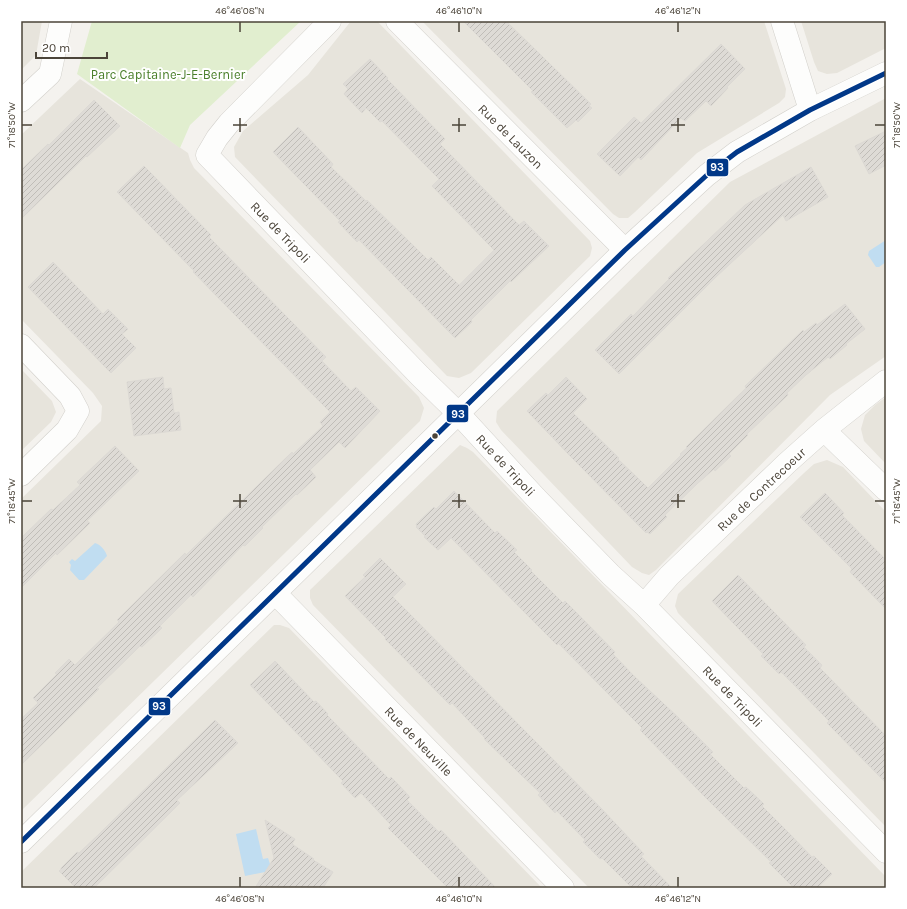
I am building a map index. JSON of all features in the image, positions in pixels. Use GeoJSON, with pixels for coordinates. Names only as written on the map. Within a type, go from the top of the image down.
{"type":"FeatureCollection","features":[{"type":"Feature","properties":{"kind":"street"},"geometry":{"type":"LineString","coordinates":[[21,101],[50,74],[61,21]]}},
{"type":"Feature","properties":{"kind":"street","name":"Rue de Tripoli"},"geometry":{"type":"LineString","coordinates":[[330,21],[228,123],[207,155],[420,376],[459,414],[611,576],[644,605],[886,852]]}},
{"type":"Feature","properties":{"kind":"street","name":"Rue de Lauzon"},"geometry":{"type":"LineString","coordinates":[[397,21],[625,250]]}},
{"type":"Feature","properties":{"kind":"street"},"geometry":{"type":"LineString","coordinates":[[782,21],[810,110]]}},
{"type":"Feature","properties":{"kind":"street"},"geometry":{"type":"LineString","coordinates":[[21,842],[625,250],[707,175],[737,152],[810,110],[886,73]]}},
{"type":"Feature","properties":{"kind":"street"},"geometry":{"type":"LineString","coordinates":[[21,345],[70,396],[78,410],[67,430],[21,475]]}},
{"type":"Feature","properties":{"kind":"street","name":"Rue de Contrecoeur"},"geometry":{"type":"LineString","coordinates":[[644,605],[669,576],[787,462],[824,430],[886,381]]}},
{"type":"Feature","properties":{"kind":"street"},"geometry":{"type":"LineString","coordinates":[[824,430],[886,490]]}},
{"type":"Feature","properties":{"kind":"street","name":"Rue de Neuville"},"geometry":{"type":"LineString","coordinates":[[275,593],[563,888]]}},
{"type":"Feature","properties":{"kind":"shaded area"},"geometry":{"type":"Polygon","coordinates":[[[21,21],[42,21],[36,55],[21,70],[21,21]]]}},
{"type":"Feature","properties":{"kind":"shaded area"},"geometry":{"type":"Polygon","coordinates":[[[351,21],[377,21],[590,241],[592,248],[590,256],[471,373],[459,378],[447,376],[235,157],[234,147],[243,131],[308,75],[351,21]]]}},
{"type":"Feature","properties":{"kind":"shaded area"},"geometry":{"type":"Polygon","coordinates":[[[422,21],[764,21],[786,89],[785,97],[779,103],[697,153],[628,218],[619,218],[613,214],[422,21]]]}},
{"type":"Feature","properties":{"kind":"shaded area"},"geometry":{"type":"Polygon","coordinates":[[[801,21],[886,21],[886,48],[837,73],[827,74],[818,71],[801,21]]]}},
{"type":"Feature","properties":{"kind":"shaded area"},"geometry":{"type":"Polygon","coordinates":[[[80,79],[188,153],[194,168],[419,397],[424,408],[420,421],[21,811],[21,499],[101,421],[102,406],[93,393],[21,319],[21,135],[80,79]]]}},
{"type":"Feature","properties":{"kind":"shaded area"},"geometry":{"type":"Polygon","coordinates":[[[886,98],[886,356],[830,395],[656,570],[649,575],[642,573],[632,567],[501,430],[496,422],[497,411],[730,182],[886,98]]]}},
{"type":"Feature","properties":{"kind":"shaded area"},"geometry":{"type":"Polygon","coordinates":[[[21,369],[52,401],[56,412],[51,422],[21,451],[21,369]]]}},
{"type":"Feature","properties":{"kind":"shaded area"},"geometry":{"type":"Polygon","coordinates":[[[886,397],[886,464],[864,441],[861,429],[865,415],[886,397]]]}},
{"type":"Feature","properties":{"kind":"shaded area"},"geometry":{"type":"Polygon","coordinates":[[[460,445],[473,452],[886,877],[886,888],[589,888],[313,605],[310,598],[310,590],[460,445]]]}},
{"type":"Feature","properties":{"kind":"shaded area"},"geometry":{"type":"Polygon","coordinates":[[[827,460],[843,467],[886,512],[886,827],[678,613],[675,606],[678,594],[814,464],[827,460]]]}},
{"type":"Feature","properties":{"kind":"shaded area"},"geometry":{"type":"Polygon","coordinates":[[[274,625],[289,628],[542,888],[21,888],[21,872],[274,625]]]}},
{"type":"Feature","properties":{"kind":"green space","name":"Parc Capitaine-J-E-Bernier"},"geometry":{"type":"Polygon","coordinates":[[[92,21],[301,21],[190,125],[180,148],[77,74],[92,21]]]}},
{"type":"Feature","properties":{"kind":"water"},"geometry":{"type":"Polygon","coordinates":[[[886,240],[886,262],[879,267],[876,267],[868,255],[869,251],[886,240]]]}},
{"type":"Feature","properties":{"kind":"water"},"geometry":{"type":"Polygon","coordinates":[[[95,543],[102,548],[107,556],[84,580],[79,580],[70,570],[71,565],[69,562],[72,559],[75,561],[95,543]]]}},
{"type":"Feature","properties":{"kind":"water"},"geometry":{"type":"Polygon","coordinates":[[[256,829],[263,859],[268,858],[270,864],[265,872],[245,876],[236,834],[256,829]]]}},
{"type":"Feature","properties":{"kind":"building"},"geometry":{"type":"Polygon","coordinates":[[[463,21],[506,21],[591,104],[589,106],[592,108],[578,122],[576,120],[567,128],[531,92],[533,91],[463,21]]]}},
{"type":"Feature","properties":{"kind":"building"},"geometry":{"type":"Polygon","coordinates":[[[721,44],[745,69],[711,106],[706,101],[685,121],[681,118],[641,160],[638,157],[620,176],[597,154],[634,117],[641,123],[721,44]]]}},
{"type":"Feature","properties":{"kind":"building"},"geometry":{"type":"Polygon","coordinates":[[[370,59],[388,78],[387,79],[445,139],[440,144],[519,225],[524,221],[549,246],[511,282],[510,281],[455,338],[359,240],[357,242],[338,222],[340,221],[273,152],[298,127],[333,164],[331,167],[428,260],[431,257],[459,285],[494,250],[432,186],[439,179],[382,121],[380,122],[366,108],[362,113],[344,94],[348,89],[343,84],[370,59]]]}},
{"type":"Feature","properties":{"kind":"building"},"geometry":{"type":"Polygon","coordinates":[[[94,100],[120,126],[87,157],[86,156],[21,219],[21,170],[48,144],[49,145],[94,100]]]}},
{"type":"Feature","properties":{"kind":"building"},"geometry":{"type":"Polygon","coordinates":[[[886,131],[886,165],[869,174],[855,146],[886,131]]]}},
{"type":"Feature","properties":{"kind":"building"},"geometry":{"type":"Polygon","coordinates":[[[144,166],[211,235],[209,237],[326,357],[322,361],[351,391],[356,387],[380,411],[345,448],[339,442],[310,470],[316,477],[262,527],[263,528],[245,546],[243,545],[193,597],[191,595],[160,626],[162,628],[142,647],[140,646],[97,688],[99,689],[21,765],[21,719],[38,703],[33,698],[57,674],[55,673],[69,659],[75,665],[119,622],[117,620],[185,553],[186,555],[292,452],[293,454],[323,426],[320,422],[330,412],[117,192],[144,166]]]}},
{"type":"Feature","properties":{"kind":"building"},"geometry":{"type":"Polygon","coordinates":[[[811,167],[828,197],[786,221],[783,215],[716,277],[619,374],[595,350],[631,314],[633,316],[669,279],[668,278],[745,205],[811,167]]]}},
{"type":"Feature","properties":{"kind":"building"},"geometry":{"type":"Polygon","coordinates":[[[53,262],[103,314],[108,309],[128,329],[122,334],[136,348],[111,373],[28,287],[53,262]]]}},
{"type":"Feature","properties":{"kind":"building"},"geometry":{"type":"Polygon","coordinates":[[[845,304],[865,329],[830,359],[828,357],[806,375],[787,393],[788,395],[747,434],[748,435],[729,454],[731,456],[715,471],[714,469],[698,483],[665,515],[667,517],[650,534],[647,532],[646,533],[527,411],[546,393],[548,395],[566,377],[587,399],[573,413],[648,488],[681,455],[680,454],[687,448],[686,447],[746,388],[745,386],[803,330],[804,332],[816,323],[817,325],[845,304]]]}},
{"type":"Feature","properties":{"kind":"building"},"geometry":{"type":"Polygon","coordinates":[[[163,377],[164,389],[171,388],[174,413],[179,412],[181,430],[134,436],[127,382],[163,377]]]}},
{"type":"Feature","properties":{"kind":"building"},"geometry":{"type":"Polygon","coordinates":[[[115,446],[139,471],[87,521],[90,523],[57,555],[56,553],[21,588],[21,538],[51,509],[53,510],[80,485],[77,482],[115,446]]]}},
{"type":"Feature","properties":{"kind":"building"},"geometry":{"type":"Polygon","coordinates":[[[454,491],[495,533],[497,531],[517,550],[514,552],[532,570],[531,571],[563,603],[565,601],[615,652],[613,654],[634,676],[713,752],[710,754],[744,788],[746,787],[764,804],[762,806],[812,857],[814,856],[832,874],[817,888],[794,888],[769,863],[771,862],[640,730],[642,728],[451,538],[438,550],[424,537],[425,536],[416,527],[416,524],[434,507],[436,509],[454,491]]]}},
{"type":"Feature","properties":{"kind":"building"},"geometry":{"type":"Polygon","coordinates":[[[825,493],[844,513],[842,515],[886,560],[886,609],[850,572],[852,569],[800,517],[825,493]]]}},
{"type":"Feature","properties":{"kind":"building"},"geometry":{"type":"Polygon","coordinates":[[[380,558],[406,584],[393,597],[600,807],[644,854],[641,856],[672,888],[632,888],[602,858],[600,859],[583,842],[585,840],[557,811],[555,813],[538,795],[540,793],[484,739],[485,738],[452,703],[450,705],[345,596],[365,577],[363,575],[380,558]]]}},
{"type":"Feature","properties":{"kind":"building"},"geometry":{"type":"Polygon","coordinates":[[[738,575],[806,645],[804,647],[822,665],[820,668],[886,736],[886,783],[827,723],[829,721],[798,689],[781,672],[779,674],[761,656],[763,654],[712,601],[738,575]]]}},
{"type":"Feature","properties":{"kind":"building"},"geometry":{"type":"Polygon","coordinates":[[[275,661],[314,702],[316,701],[328,714],[327,715],[389,779],[391,777],[410,797],[407,800],[439,832],[441,830],[496,888],[448,888],[388,828],[391,825],[361,793],[355,798],[341,783],[343,781],[250,685],[275,661]]]}},
{"type":"Feature","properties":{"kind":"building"},"geometry":{"type":"Polygon","coordinates":[[[215,720],[238,743],[177,800],[180,803],[94,888],[76,888],[59,871],[61,868],[77,852],[79,853],[97,836],[215,720]]]}},
{"type":"Feature","properties":{"kind":"building"},"geometry":{"type":"Polygon","coordinates":[[[265,820],[295,839],[292,844],[314,859],[313,860],[333,872],[323,888],[255,888],[274,858],[265,820]]]}},
{"type":"Feature","properties":{"kind":"transit line","name":"93"},"geometry":{"type":"LineString","coordinates":[[21,842],[625,250],[707,175],[737,152],[810,110],[886,73]]}}]}
